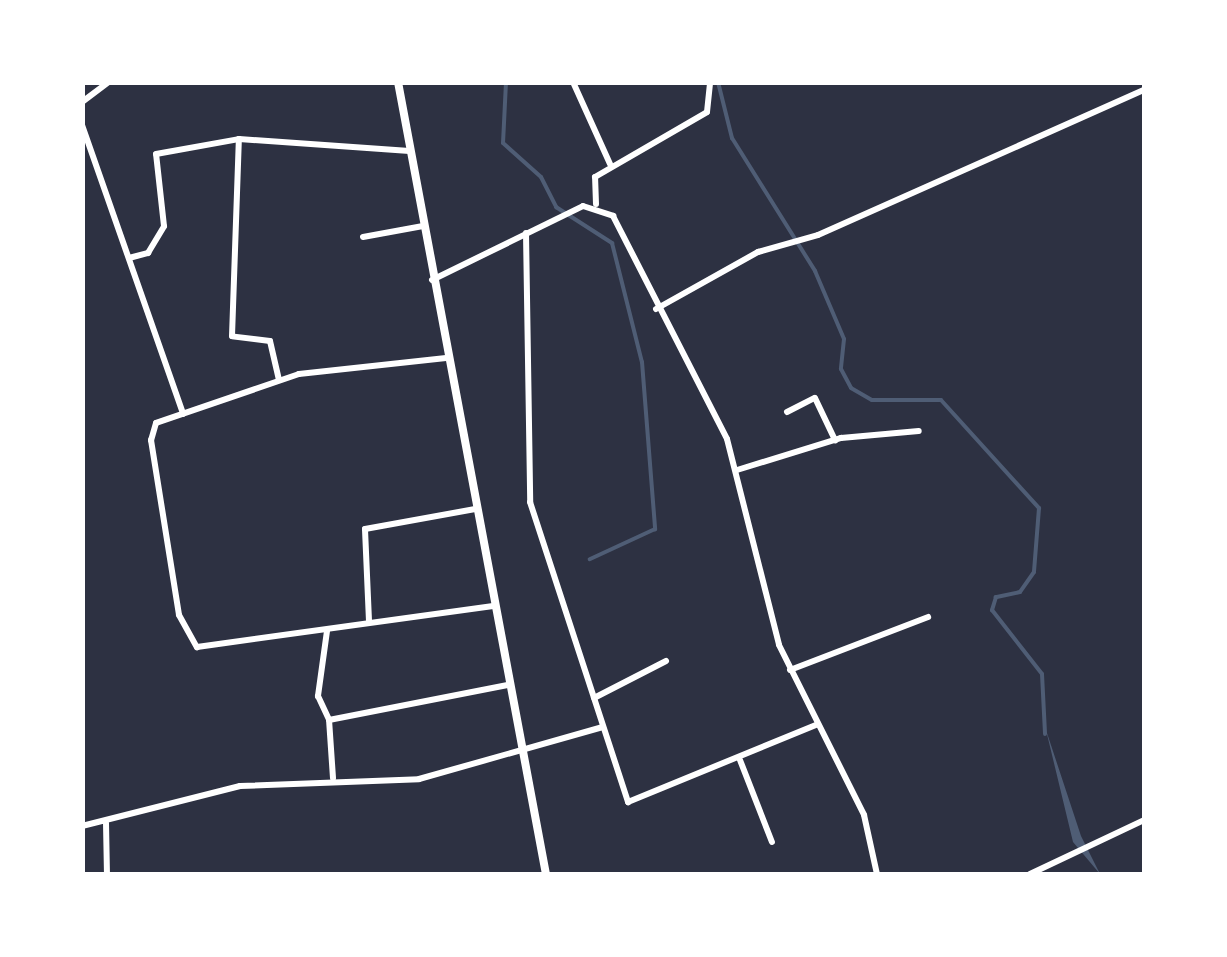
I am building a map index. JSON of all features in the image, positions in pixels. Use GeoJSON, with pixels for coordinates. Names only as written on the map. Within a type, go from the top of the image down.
{"type":"FeatureCollection","features":[{"type":"Feature","properties":{"kind":"street"},"geometry":{"type":"LineString","coordinates":[[82,102],[109,82]]}},
{"type":"Feature","properties":{"kind":"street"},"geometry":{"type":"LineString","coordinates":[[398,82],[474,509],[546,874]]}},
{"type":"Feature","properties":{"kind":"street"},"geometry":{"type":"LineString","coordinates":[[573,82],[610,164]]}},
{"type":"Feature","properties":{"kind":"street"},"geometry":{"type":"LineString","coordinates":[[710,82],[707,112],[610,164],[593,182],[596,204],[618,224],[656,309],[738,470],[790,670],[864,815],[877,874]]}},
{"type":"Feature","properties":{"kind":"street"},"geometry":{"type":"LineString","coordinates":[[656,309],[786,246],[1144,90]]}},
{"type":"Feature","properties":{"kind":"street"},"geometry":{"type":"LineString","coordinates":[[82,125],[183,414]]}},
{"type":"Feature","properties":{"kind":"street"},"geometry":{"type":"LineString","coordinates":[[128,258],[148,254],[164,226],[156,154],[238,139],[410,151]]}},
{"type":"Feature","properties":{"kind":"street"},"geometry":{"type":"LineString","coordinates":[[238,139],[232,336],[270,341],[279,380]]}},
{"type":"Feature","properties":{"kind":"street"},"geometry":{"type":"LineString","coordinates":[[432,280],[582,206],[596,204]]}},
{"type":"Feature","properties":{"kind":"street"},"geometry":{"type":"LineString","coordinates":[[364,237],[423,226]]}},
{"type":"Feature","properties":{"kind":"street"},"geometry":{"type":"LineString","coordinates":[[526,233],[526,477],[628,802],[740,760],[818,724]]}},
{"type":"Feature","properties":{"kind":"street"},"geometry":{"type":"LineString","coordinates":[[446,358],[279,380],[156,423],[151,440],[184,637],[197,647],[493,606]]}},
{"type":"Feature","properties":{"kind":"street"},"geometry":{"type":"LineString","coordinates":[[786,412],[815,398],[835,440]]}},
{"type":"Feature","properties":{"kind":"street"},"geometry":{"type":"LineString","coordinates":[[738,470],[835,440],[920,430]]}},
{"type":"Feature","properties":{"kind":"street"},"geometry":{"type":"LineString","coordinates":[[369,621],[365,529],[474,509]]}},
{"type":"Feature","properties":{"kind":"street"},"geometry":{"type":"LineString","coordinates":[[790,670],[928,618]]}},
{"type":"Feature","properties":{"kind":"street"},"geometry":{"type":"LineString","coordinates":[[327,631],[318,696],[330,720],[333,778]]}},
{"type":"Feature","properties":{"kind":"street"},"geometry":{"type":"LineString","coordinates":[[594,698],[666,661]]}},
{"type":"Feature","properties":{"kind":"street"},"geometry":{"type":"LineString","coordinates":[[330,720],[508,685]]}},
{"type":"Feature","properties":{"kind":"street"},"geometry":{"type":"LineString","coordinates":[[82,826],[106,823],[214,790],[333,778],[419,779],[524,754],[603,727]]}},
{"type":"Feature","properties":{"kind":"street"},"geometry":{"type":"LineString","coordinates":[[740,760],[772,842]]}},
{"type":"Feature","properties":{"kind":"street"},"geometry":{"type":"LineString","coordinates":[[1030,874],[1093,838],[1144,820]]}},
{"type":"Feature","properties":{"kind":"street"},"geometry":{"type":"LineString","coordinates":[[106,823],[106,874]]}},
{"type":"Feature","properties":{"kind":"water"},"geometry":{"type":"Polygon","coordinates":[[[1046,730],[1081,836],[1100,874],[1073,842],[1046,730]]]}},
{"type":"Feature","properties":{"kind":"waterway"},"geometry":{"type":"LineString","coordinates":[[506,82],[503,143],[541,177],[556,207],[612,243],[642,362],[655,529],[590,559]]}},
{"type":"Feature","properties":{"kind":"waterway"},"geometry":{"type":"LineString","coordinates":[[718,82],[732,138],[815,271],[844,339],[841,369],[851,388],[872,400],[941,400],[1039,508],[1034,572],[1020,592],[996,597],[992,610],[1042,674],[1045,734]]}}]}
